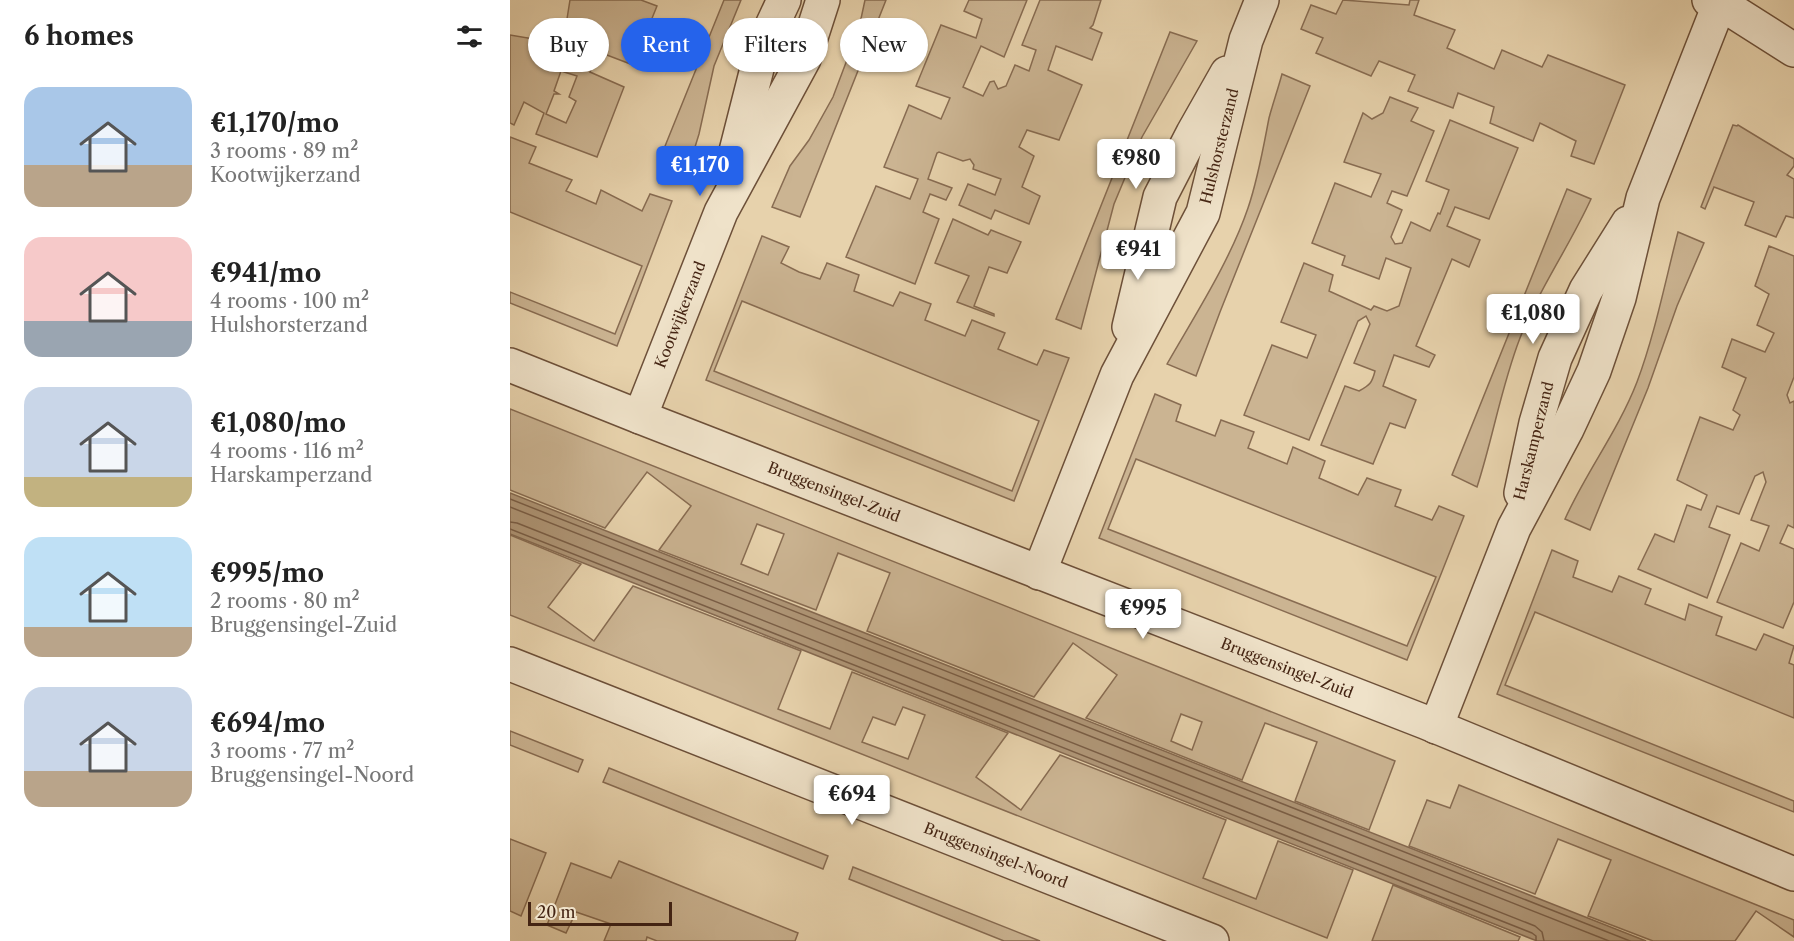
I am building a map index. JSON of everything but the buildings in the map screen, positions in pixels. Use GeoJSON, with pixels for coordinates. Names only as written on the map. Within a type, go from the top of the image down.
{"type":"FeatureCollection","features":[{"type":"Feature","properties":{"kind":"street","name":"Kootwijkerzand"},"geometry":{"type":"LineString","coordinates":[[721,212],[763,45],[784,0]]}},
{"type":"Feature","properties":{"kind":"street","name":"Kootwijkerzand"},"geometry":{"type":"LineString","coordinates":[[640,417],[721,212],[804,59],[823,0]]}},
{"type":"Feature","properties":{"kind":"street","name":"Hulshorsterzand"},"geometry":{"type":"LineString","coordinates":[[1039,573],[1117,375],[1203,213],[1246,40],[1262,0]]}},
{"type":"Feature","properties":{"kind":"street"},"geometry":{"type":"LineString","coordinates":[[1717,1],[1794,50]]}},
{"type":"Feature","properties":{"kind":"street","name":"Harskamperzand"},"geometry":{"type":"LineString","coordinates":[[1436,727],[1514,528],[1567,429],[1594,371],[1619,298],[1643,198],[1717,1]]}},
{"type":"Feature","properties":{"kind":"street","name":"Hulshorsterzand"},"geometry":{"type":"LineString","coordinates":[[1117,375],[1160,197],[1193,133],[1246,40]]}},
{"type":"Feature","properties":{"kind":"street","name":"Bruggensingel-Zuid"},"geometry":{"type":"LineString","coordinates":[[510,365],[1436,727],[1794,874]]}},
{"type":"Feature","properties":{"kind":"street","name":"Bruggensingel-Noord"},"geometry":{"type":"LineString","coordinates":[[510,664],[1212,941]]}},
{"type":"Feature","properties":{"kind":"shaded area"},"geometry":{"type":"Polygon","coordinates":[[[570,0],[641,0],[657,6],[652,18],[621,18],[621,60],[609,56],[609,18],[567,18],[570,0]]]}},
{"type":"Feature","properties":{"kind":"shaded area"},"geometry":{"type":"Polygon","coordinates":[[[724,0],[741,0],[734,18],[723,18],[723,44],[714,66],[699,134],[687,173],[659,161],[695,72],[711,72],[711,32],[724,0]]]}},
{"type":"Feature","properties":{"kind":"shaded area"},"geometry":{"type":"Polygon","coordinates":[[[865,0],[886,0],[879,18],[861,18],[865,0]]]}},
{"type":"Feature","properties":{"kind":"shaded area"},"geometry":{"type":"Polygon","coordinates":[[[969,0],[1027,0],[1004,57],[981,46],[963,87],[983,96],[990,82],[994,81],[998,89],[1006,86],[1015,65],[1029,71],[1036,50],[1022,45],[1040,0],[1101,0],[1090,28],[1102,33],[1092,60],[1056,46],[1048,70],[1082,85],[1059,140],[1027,130],[1019,147],[1034,156],[1022,187],[1040,196],[1029,224],[995,210],[991,219],[959,205],[968,184],[995,195],[1001,179],[973,169],[974,165],[970,159],[963,161],[937,153],[928,179],[952,188],[946,200],[930,194],[923,212],[939,219],[915,284],[846,257],[876,186],[910,199],[918,179],[884,167],[909,105],[941,119],[950,98],[916,86],[922,72],[928,72],[928,57],[941,25],[976,38],[982,19],[964,11],[969,0]]]}},
{"type":"Feature","properties":{"kind":"shaded area"},"geometry":{"type":"Polygon","coordinates":[[[1343,0],[1409,5],[1410,0],[1419,0],[1414,15],[1455,30],[1447,48],[1494,69],[1502,50],[1542,67],[1548,55],[1625,85],[1594,164],[1571,156],[1576,141],[1540,123],[1533,141],[1490,123],[1494,107],[1458,93],[1453,108],[1408,91],[1415,75],[1379,61],[1371,76],[1316,53],[1323,38],[1301,29],[1311,5],[1336,14],[1343,0]]]}},
{"type":"Feature","properties":{"kind":"shaded area"},"geometry":{"type":"Polygon","coordinates":[[[1170,32],[1197,41],[1142,137],[1114,204],[1081,329],[1056,319],[1170,32]]]}},
{"type":"Feature","properties":{"kind":"shaded area"},"geometry":{"type":"Polygon","coordinates":[[[510,35],[528,38],[528,72],[561,72],[554,91],[559,94],[554,94],[546,114],[566,123],[576,101],[569,97],[577,76],[564,72],[590,72],[624,87],[597,157],[536,134],[544,113],[524,102],[514,125],[510,123],[510,35]]]}},
{"type":"Feature","properties":{"kind":"shaded area"},"geometry":{"type":"Polygon","coordinates":[[[842,72],[857,72],[800,217],[772,207],[790,166],[809,140],[833,97],[842,72]]]}},
{"type":"Feature","properties":{"kind":"shaded area"},"geometry":{"type":"Polygon","coordinates":[[[1282,74],[1310,86],[1196,376],[1167,364],[1232,248],[1248,208],[1282,74]]]}},
{"type":"Feature","properties":{"kind":"shaded area"},"geometry":{"type":"Polygon","coordinates":[[[1390,97],[1418,108],[1411,121],[1434,131],[1407,196],[1392,191],[1387,203],[1402,210],[1391,237],[1395,244],[1402,243],[1411,222],[1430,231],[1438,213],[1440,214],[1449,190],[1426,181],[1450,120],[1518,148],[1489,219],[1455,207],[1447,226],[1480,240],[1469,267],[1452,259],[1416,346],[1435,355],[1429,367],[1394,355],[1383,386],[1416,400],[1405,428],[1390,423],[1373,464],[1321,445],[1345,386],[1359,391],[1373,378],[1375,371],[1354,363],[1370,324],[1366,316],[1358,321],[1309,440],[1244,415],[1272,345],[1307,358],[1316,335],[1281,322],[1304,263],[1333,275],[1329,291],[1371,310],[1374,306],[1387,311],[1399,306],[1411,268],[1386,258],[1379,279],[1342,265],[1345,256],[1312,243],[1335,183],[1371,197],[1381,174],[1344,162],[1363,113],[1372,119],[1383,113],[1390,97]]]}},
{"type":"Feature","properties":{"kind":"shaded area"},"geometry":{"type":"Polygon","coordinates":[[[1733,125],[1738,125],[1794,159],[1794,166],[1787,175],[1794,179],[1794,218],[1786,216],[1776,237],[1745,225],[1754,202],[1714,187],[1705,209],[1701,207],[1733,125]]]}},
{"type":"Feature","properties":{"kind":"shaded area"},"geometry":{"type":"Polygon","coordinates":[[[510,137],[536,147],[529,163],[572,180],[566,191],[596,204],[601,190],[642,211],[650,194],[672,201],[617,346],[510,303],[510,292],[615,334],[642,266],[510,212],[510,137]]]}},
{"type":"Feature","properties":{"kind":"shaded area"},"geometry":{"type":"Polygon","coordinates":[[[1567,189],[1591,199],[1536,302],[1520,338],[1477,487],[1452,475],[1567,189]]]}},
{"type":"Feature","properties":{"kind":"shaded area"},"geometry":{"type":"Polygon","coordinates":[[[953,219],[988,235],[991,230],[1021,242],[1007,273],[989,267],[974,306],[994,316],[957,302],[969,276],[935,263],[953,219]]]}},
{"type":"Feature","properties":{"kind":"shaded area"},"geometry":{"type":"Polygon","coordinates":[[[1678,232],[1704,243],[1677,306],[1648,388],[1590,530],[1565,519],[1621,417],[1637,382],[1654,327],[1678,232]]]}},
{"type":"Feature","properties":{"kind":"shaded area"},"geometry":{"type":"Polygon","coordinates":[[[762,236],[789,247],[781,263],[799,272],[820,279],[827,263],[859,275],[854,291],[893,306],[900,292],[931,304],[925,320],[965,336],[972,320],[1005,333],[998,349],[1037,365],[1044,350],[1069,358],[1014,501],[706,380],[762,236]],[[742,301],[714,371],[1012,491],[1039,421],[742,301]]]}},
{"type":"Feature","properties":{"kind":"shaded area"},"geometry":{"type":"Polygon","coordinates":[[[1769,246],[1794,256],[1794,377],[1787,395],[1790,403],[1794,401],[1794,528],[1788,525],[1780,543],[1794,549],[1794,602],[1783,628],[1717,602],[1741,543],[1759,551],[1769,526],[1751,520],[1766,482],[1763,472],[1755,476],[1739,514],[1717,506],[1709,527],[1730,535],[1707,598],[1638,569],[1655,534],[1674,542],[1687,505],[1701,510],[1707,495],[1677,480],[1700,417],[1733,430],[1740,415],[1733,410],[1746,378],[1722,367],[1732,339],[1765,352],[1774,333],[1757,325],[1769,294],[1755,286],[1769,246]]]}},
{"type":"Feature","properties":{"kind":"shaded area"},"geometry":{"type":"Polygon","coordinates":[[[1155,394],[1181,405],[1176,421],[1215,436],[1221,420],[1254,432],[1248,448],[1287,464],[1293,447],[1325,461],[1319,478],[1358,495],[1367,478],[1401,490],[1395,506],[1432,520],[1439,506],[1464,516],[1407,660],[1099,538],[1155,394]],[[1136,459],[1108,529],[1407,646],[1436,577],[1136,459]]]}},
{"type":"Feature","properties":{"kind":"shaded area"},"geometry":{"type":"Polygon","coordinates":[[[510,409],[1395,761],[1369,830],[1295,801],[1317,742],[1265,723],[1242,780],[1086,718],[1117,675],[1073,643],[1034,697],[867,631],[890,573],[838,553],[816,610],[659,550],[691,506],[647,472],[605,528],[510,490],[510,409]],[[757,524],[741,564],[768,575],[784,534],[757,524]],[[1181,714],[1171,741],[1192,750],[1202,722],[1181,714]]]}},
{"type":"Feature","properties":{"kind":"shaded area"},"geometry":{"type":"Polygon","coordinates":[[[510,535],[581,564],[548,607],[594,641],[633,586],[801,651],[778,709],[830,729],[852,672],[1008,733],[976,777],[1021,810],[1060,755],[1226,820],[1203,878],[1256,899],[1278,841],[1353,870],[1327,938],[510,615],[510,535]],[[903,707],[895,725],[873,717],[862,742],[908,759],[925,715],[903,707]]]}},
{"type":"Feature","properties":{"kind":"shaded area"},"geometry":{"type":"Polygon","coordinates":[[[1552,550],[1578,561],[1573,577],[1612,592],[1619,576],[1651,589],[1645,604],[1685,620],[1689,604],[1722,617],[1716,635],[1756,650],[1764,634],[1794,646],[1789,663],[1794,665],[1794,718],[1535,612],[1505,685],[1794,801],[1794,812],[1497,694],[1552,550]]]}},
{"type":"Feature","properties":{"kind":"shaded area"},"geometry":{"type":"Polygon","coordinates":[[[510,731],[583,760],[578,772],[510,745],[510,731]]]}},
{"type":"Feature","properties":{"kind":"shaded area"},"geometry":{"type":"Polygon","coordinates":[[[609,768],[828,856],[823,869],[603,782],[609,768]]]}},
{"type":"Feature","properties":{"kind":"shaded area"},"geometry":{"type":"Polygon","coordinates":[[[1459,785],[1794,920],[1794,937],[1756,911],[1735,941],[1653,941],[1588,916],[1611,860],[1558,839],[1535,894],[1409,846],[1427,800],[1450,808],[1459,785]]]}},
{"type":"Feature","properties":{"kind":"shaded area"},"geometry":{"type":"Polygon","coordinates":[[[510,839],[546,853],[521,916],[510,911],[510,839]]]}},
{"type":"Feature","properties":{"kind":"shaded area"},"geometry":{"type":"Polygon","coordinates":[[[619,861],[798,933],[795,941],[657,941],[647,937],[646,941],[604,941],[611,924],[576,912],[566,933],[547,925],[571,863],[611,878],[619,861]]]}},
{"type":"Feature","properties":{"kind":"shaded area"},"geometry":{"type":"Polygon","coordinates":[[[853,867],[1040,941],[1004,941],[849,879],[853,867]]]}},
{"type":"Feature","properties":{"kind":"shaded area"},"geometry":{"type":"Polygon","coordinates":[[[1393,885],[1520,937],[1518,941],[1372,941],[1393,885]]]}},
{"type":"Feature","properties":{"kind":"water"},"geometry":{"type":"Polygon","coordinates":[[[510,493],[1646,941],[1537,941],[510,534],[510,493]]]}}]}
